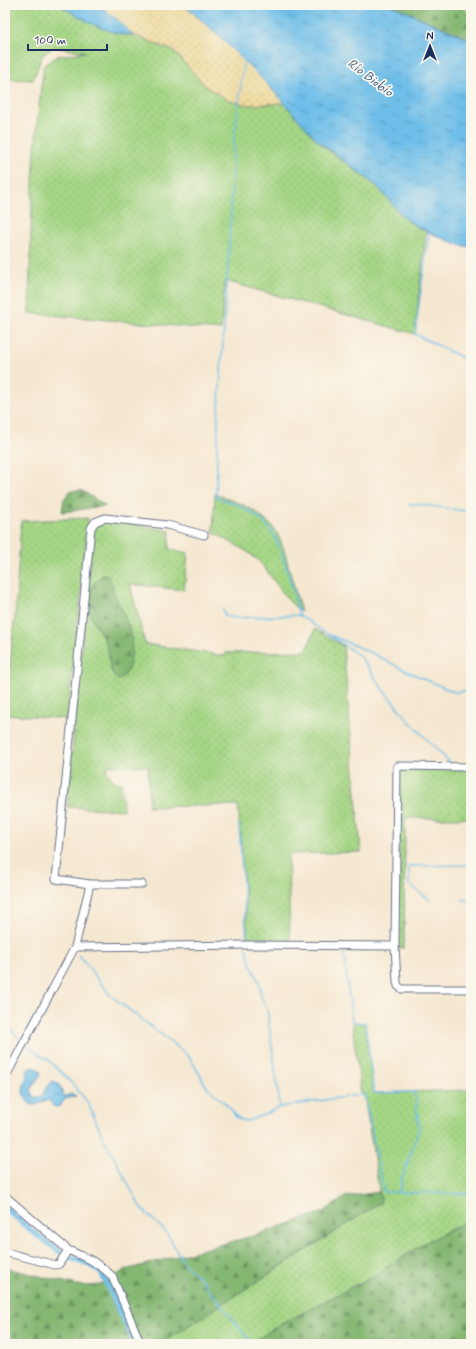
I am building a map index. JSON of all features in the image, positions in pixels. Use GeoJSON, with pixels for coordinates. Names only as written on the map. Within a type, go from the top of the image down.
{"type":"FeatureCollection","features":[{"type":"Feature","properties":{"kind":"street"},"geometry":{"type":"LineString","coordinates":[[142,884],[90,884],[56,879],[91,528],[95,522],[105,518],[167,525],[204,535]]}},
{"type":"Feature","properties":{"kind":"street"},"geometry":{"type":"LineString","coordinates":[[471,767],[397,766],[395,946],[396,982],[402,989],[471,989]]}},
{"type":"Feature","properties":{"kind":"street"},"geometry":{"type":"LineString","coordinates":[[5,1078],[75,947],[90,884]]}},
{"type":"Feature","properties":{"kind":"street"},"geometry":{"type":"LineString","coordinates":[[75,947],[251,945],[395,946]]}},
{"type":"Feature","properties":{"kind":"street"},"geometry":{"type":"LineString","coordinates":[[5,1196],[68,1250],[91,1260],[112,1276],[141,1344]]}},
{"type":"Feature","properties":{"kind":"street"},"geometry":{"type":"LineString","coordinates":[[5,1252],[55,1265],[59,1264],[68,1250]]}},
{"type":"Feature","properties":{"kind":"green space"},"geometry":{"type":"Polygon","coordinates":[[[5,5],[59,5],[90,22],[109,30],[123,35],[133,35],[174,51],[206,87],[264,104],[284,103],[324,147],[377,186],[405,219],[426,231],[415,334],[225,281],[221,330],[29,313],[31,219],[37,126],[44,65],[58,56],[86,52],[53,47],[42,56],[33,80],[5,79],[5,5]]]}},
{"type":"Feature","properties":{"kind":"green space"},"geometry":{"type":"Polygon","coordinates":[[[391,5],[460,5],[461,9],[471,18],[471,40],[391,5]]]}},
{"type":"Feature","properties":{"kind":"green space"},"geometry":{"type":"Polygon","coordinates":[[[460,5],[471,5],[471,18],[461,9],[460,5]]]}},
{"type":"Feature","properties":{"kind":"green space"},"geometry":{"type":"Polygon","coordinates":[[[81,490],[106,506],[62,512],[64,499],[70,491],[81,490]]]}},
{"type":"Feature","properties":{"kind":"green space"},"geometry":{"type":"Polygon","coordinates":[[[215,494],[241,504],[254,511],[271,525],[278,535],[284,550],[301,612],[289,601],[260,562],[248,552],[213,532],[215,494]]]}},
{"type":"Feature","properties":{"kind":"green space"},"geometry":{"type":"Polygon","coordinates":[[[88,518],[67,719],[5,714],[15,615],[21,521],[88,518]]]}},
{"type":"Feature","properties":{"kind":"green space"},"geometry":{"type":"Polygon","coordinates":[[[109,520],[170,531],[169,549],[188,553],[184,590],[130,584],[145,644],[225,656],[226,653],[306,651],[315,629],[343,646],[361,852],[288,854],[290,942],[248,942],[238,805],[149,807],[148,766],[108,765],[107,772],[114,781],[121,783],[123,810],[67,807],[93,530],[97,524],[109,520]]]}},
{"type":"Feature","properties":{"kind":"green space"},"geometry":{"type":"Polygon","coordinates":[[[102,575],[107,575],[110,579],[115,595],[127,622],[131,638],[132,651],[129,665],[124,676],[119,680],[112,673],[107,646],[92,618],[87,603],[88,594],[93,585],[102,575]]]}},
{"type":"Feature","properties":{"kind":"green space"},"geometry":{"type":"Polygon","coordinates":[[[400,768],[471,770],[471,818],[405,818],[404,948],[398,948],[400,768]]]}},
{"type":"Feature","properties":{"kind":"green space"},"geometry":{"type":"Polygon","coordinates":[[[352,1022],[365,1023],[374,1093],[471,1090],[471,1219],[425,1243],[373,1276],[276,1327],[251,1344],[160,1344],[381,1202],[364,1095],[361,1095],[352,1022]]]}},
{"type":"Feature","properties":{"kind":"green space"},"geometry":{"type":"Polygon","coordinates":[[[379,1192],[381,1202],[160,1344],[5,1344],[5,1268],[82,1286],[101,1285],[125,1270],[253,1236],[323,1212],[345,1197],[379,1192]]]}},
{"type":"Feature","properties":{"kind":"green space"},"geometry":{"type":"Polygon","coordinates":[[[471,1219],[471,1344],[251,1344],[276,1327],[373,1276],[425,1243],[471,1219]]]}},
{"type":"Feature","properties":{"kind":"sand"},"geometry":{"type":"Polygon","coordinates":[[[98,5],[184,5],[216,33],[284,103],[248,105],[228,100],[206,87],[174,51],[133,35],[98,5]]]}},
{"type":"Feature","properties":{"kind":"water"},"geometry":{"type":"Polygon","coordinates":[[[59,5],[98,5],[117,19],[133,35],[114,32],[94,25],[59,5]]]}},
{"type":"Feature","properties":{"kind":"water","name":"Río Biobío"},"geometry":{"type":"Polygon","coordinates":[[[184,5],[391,5],[471,40],[471,247],[460,245],[444,239],[419,228],[405,219],[377,186],[318,141],[267,84],[216,33],[184,5]]]}},
{"type":"Feature","properties":{"kind":"water"},"geometry":{"type":"Polygon","coordinates":[[[35,1067],[41,1072],[31,1089],[34,1097],[42,1096],[47,1086],[53,1081],[58,1083],[62,1090],[62,1094],[65,1096],[72,1094],[76,1096],[65,1099],[60,1106],[57,1107],[53,1106],[49,1100],[36,1105],[30,1104],[25,1098],[23,1091],[28,1069],[35,1067]]]}},
{"type":"Feature","properties":{"kind":"waterway"},"geometry":{"type":"LineString","coordinates":[[244,60],[234,142],[229,249],[218,418],[216,497],[245,509],[264,522],[279,546],[291,582],[299,615],[360,656],[385,692],[410,722],[451,764]]}},
{"type":"Feature","properties":{"kind":"waterway"},"geometry":{"type":"LineString","coordinates":[[429,231],[415,334],[471,362]]}},
{"type":"Feature","properties":{"kind":"waterway"},"geometry":{"type":"LineString","coordinates":[[409,504],[471,512]]}},
{"type":"Feature","properties":{"kind":"waterway"},"geometry":{"type":"LineString","coordinates":[[223,610],[225,616],[235,618],[299,615]]}},
{"type":"Feature","properties":{"kind":"waterway"},"geometry":{"type":"LineString","coordinates":[[328,634],[454,692],[471,691]]}},
{"type":"Feature","properties":{"kind":"waterway"},"geometry":{"type":"LineString","coordinates":[[239,824],[247,942]]}},
{"type":"Feature","properties":{"kind":"waterway"},"geometry":{"type":"LineString","coordinates":[[430,900],[409,884],[409,866],[471,865]]}},
{"type":"Feature","properties":{"kind":"waterway"},"geometry":{"type":"LineString","coordinates":[[462,900],[471,900]]}},
{"type":"Feature","properties":{"kind":"waterway"},"geometry":{"type":"LineString","coordinates":[[247,948],[250,962],[259,982],[261,996],[267,1009],[280,1107],[364,1094],[384,1192],[471,1194]]}},
{"type":"Feature","properties":{"kind":"waterway"},"geometry":{"type":"LineString","coordinates":[[344,953],[352,1022],[365,1023],[374,1093],[415,1092],[419,1129],[401,1182],[400,1193]]}},
{"type":"Feature","properties":{"kind":"waterway"},"geometry":{"type":"LineString","coordinates":[[79,955],[111,996],[190,1058],[207,1087],[231,1109],[235,1116],[247,1121],[280,1107]]}},
{"type":"Feature","properties":{"kind":"waterway"},"geometry":{"type":"LineString","coordinates":[[5,1024],[22,1041]]}},
{"type":"Feature","properties":{"kind":"waterway"},"geometry":{"type":"LineString","coordinates":[[26,1044],[47,1059],[70,1081],[88,1103],[101,1133],[141,1208],[166,1232],[185,1265],[200,1278],[252,1344]]}},
{"type":"Feature","properties":{"kind":"waterway"},"geometry":{"type":"LineString","coordinates":[[5,1208],[33,1232],[60,1252]]}},
{"type":"Feature","properties":{"kind":"waterway"},"geometry":{"type":"LineString","coordinates":[[69,1257],[91,1265],[102,1274],[135,1344]]}}]}
